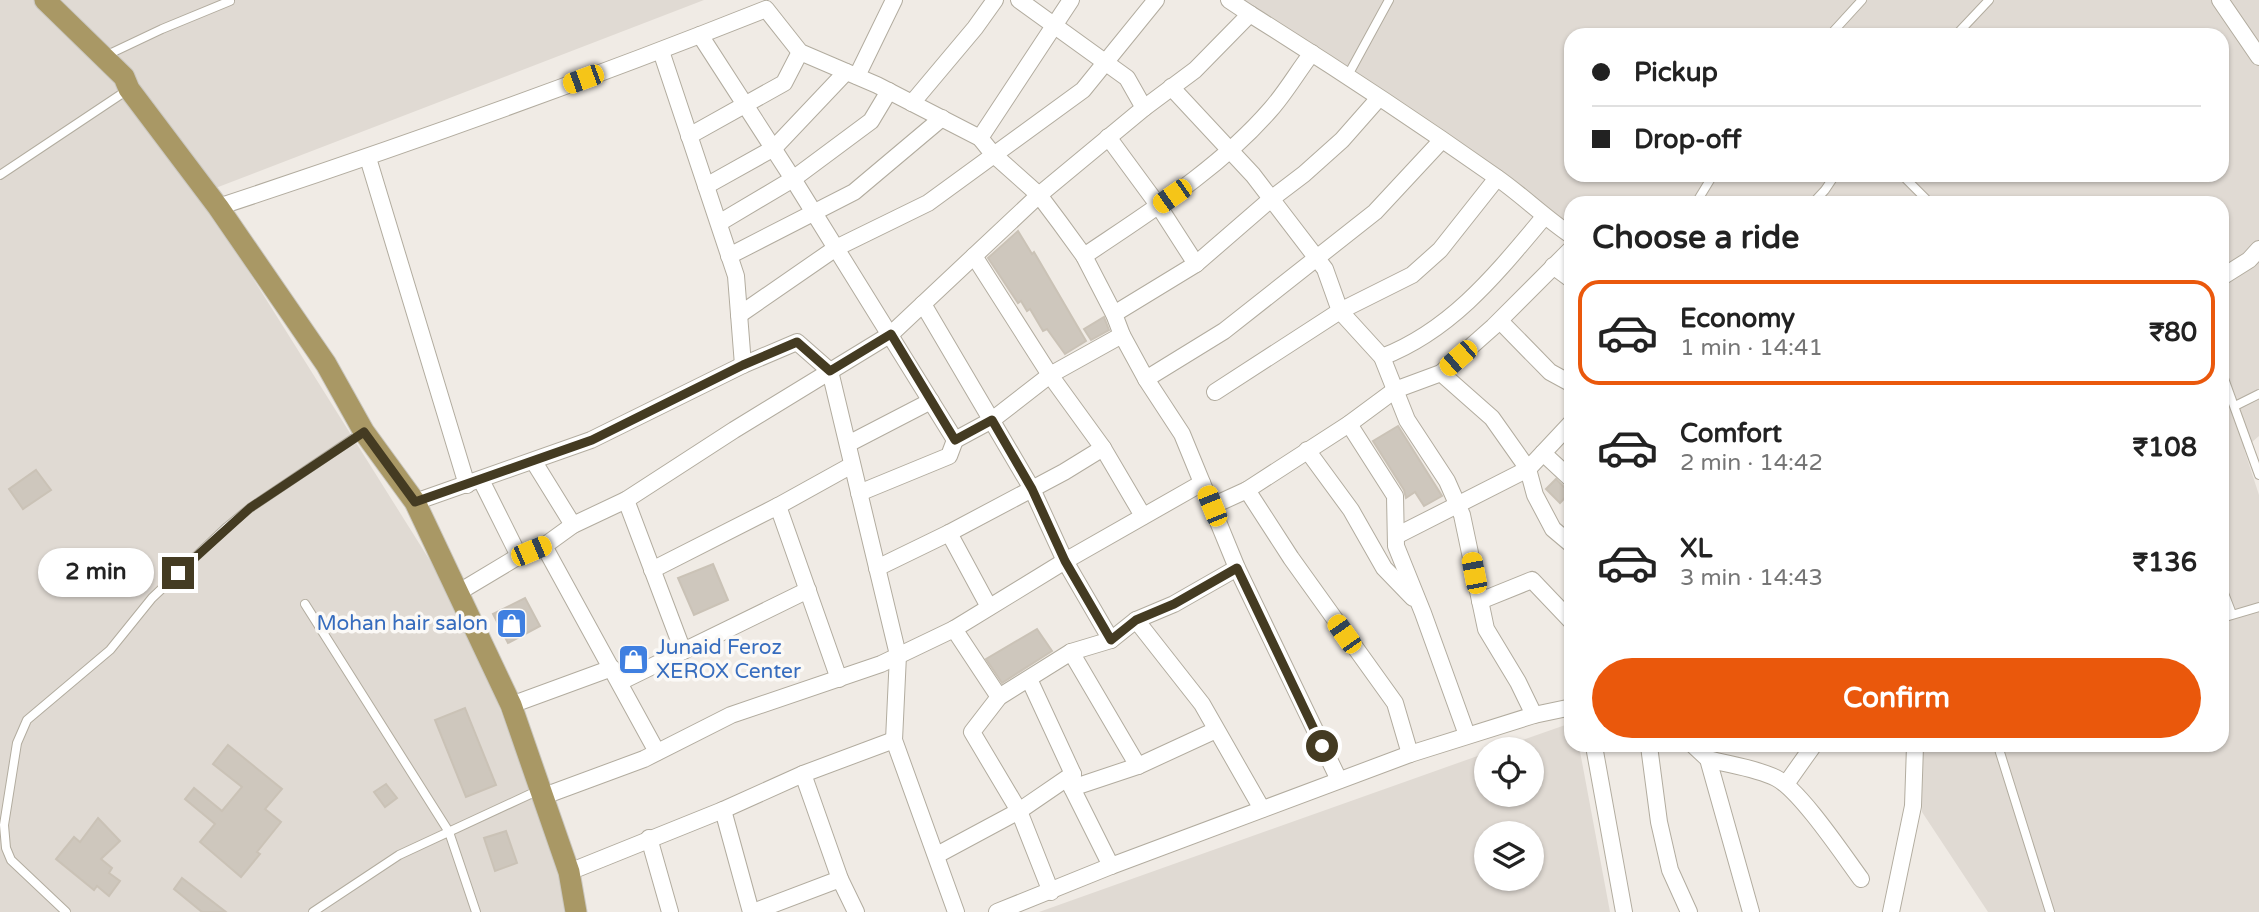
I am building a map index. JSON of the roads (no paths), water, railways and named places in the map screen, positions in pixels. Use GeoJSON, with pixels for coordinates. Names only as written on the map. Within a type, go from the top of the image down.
{"type":"FeatureCollection","features":[{"type":"Feature","properties":{"kind":"main road"},"geometry":{"type":"LineString","coordinates":[[45,0],[124,77],[128,89],[218,207],[326,364],[364,432],[415,502],[511,705],[569,872],[576,912]]}},
{"type":"Feature","properties":{"kind":"street"},"geometry":{"type":"LineString","coordinates":[[706,186],[774,148],[852,74],[894,0]]}},
{"type":"Feature","properties":{"kind":"street"},"geometry":{"type":"LineString","coordinates":[[912,103],[995,0]]}},
{"type":"Feature","properties":{"kind":"street"},"geometry":{"type":"LineString","coordinates":[[1019,0],[1127,78],[1144,108]]}},
{"type":"Feature","properties":{"kind":"street"},"geometry":{"type":"LineString","coordinates":[[980,138],[1071,0]]}},
{"type":"Feature","properties":{"kind":"street"},"geometry":{"type":"LineString","coordinates":[[739,315],[836,247],[928,203],[1083,90],[1156,0]]}},
{"type":"Feature","properties":{"kind":"street"},"geometry":{"type":"LineString","coordinates":[[1229,0],[1442,140],[1497,178],[1564,230]]}},
{"type":"Feature","properties":{"kind":"street"},"geometry":{"type":"LineString","coordinates":[[2220,0],[2259,57]]}},
{"type":"Feature","properties":{"kind":"street"},"geometry":{"type":"LineString","coordinates":[[218,207],[368,158],[661,51],[773,4],[800,52],[889,91],[980,138],[993,154],[1039,195],[1084,256],[1146,379],[1182,434],[1237,568],[1339,780]]}},
{"type":"Feature","properties":{"kind":"street"},"geometry":{"type":"LineString","coordinates":[[459,592],[519,556],[544,545],[573,525],[626,500],[891,334],[1039,195],[1144,108],[1195,70],[1250,14]]}},
{"type":"Feature","properties":{"kind":"street"},"geometry":{"type":"LineString","coordinates":[[701,35],[747,104],[955,440]]}},
{"type":"Feature","properties":{"kind":"street"},"geometry":{"type":"LineString","coordinates":[[661,51],[736,276],[743,365]]}},
{"type":"Feature","properties":{"kind":"street"},"geometry":{"type":"LineString","coordinates":[[689,136],[784,83],[800,52]]}},
{"type":"Feature","properties":{"kind":"street"},"geometry":{"type":"LineString","coordinates":[[1084,256],[1186,186],[1230,150],[1271,109],[1312,53]]}},
{"type":"Feature","properties":{"kind":"street"},"geometry":{"type":"LineString","coordinates":[[1171,87],[1253,175],[1325,269],[1340,311],[1382,357],[1407,419],[1447,481],[1462,515],[1486,629],[1518,682],[1534,715]]}},
{"type":"Feature","properties":{"kind":"street"},"geometry":{"type":"LineString","coordinates":[[719,223],[793,179],[871,121],[889,91]]}},
{"type":"Feature","properties":{"kind":"street"},"geometry":{"type":"LineString","coordinates":[[1114,314],[1196,264],[1342,140],[1379,98]]}},
{"type":"Feature","properties":{"kind":"street"},"geometry":{"type":"LineString","coordinates":[[729,256],[854,192],[942,118]]}},
{"type":"Feature","properties":{"kind":"street"},"geometry":{"type":"LineString","coordinates":[[1108,137],[1158,205],[1196,264]]}},
{"type":"Feature","properties":{"kind":"street"},"geometry":{"type":"LineString","coordinates":[[1146,379],[1224,331],[1375,212],[1442,140]]}},
{"type":"Feature","properties":{"kind":"street"},"geometry":{"type":"LineString","coordinates":[[368,158],[474,483],[519,556]]}},
{"type":"Feature","properties":{"kind":"street"},"geometry":{"type":"LineString","coordinates":[[1215,392],[1340,311],[1412,275],[1440,250],[1497,178]]}},
{"type":"Feature","properties":{"kind":"street"},"geometry":{"type":"LineString","coordinates":[[1382,357],[1401,350],[1452,317],[1489,282],[1544,216]]}},
{"type":"Feature","properties":{"kind":"street"},"geometry":{"type":"LineString","coordinates":[[2229,273],[2249,260],[2259,249]]}},
{"type":"Feature","properties":{"kind":"street"},"geometry":{"type":"LineString","coordinates":[[1212,506],[1247,490],[1349,424],[1395,390],[1441,373],[1500,321],[1564,255]]}},
{"type":"Feature","properties":{"kind":"street"},"geometry":{"type":"LineString","coordinates":[[974,256],[1050,374],[1103,448],[1143,516]]}},
{"type":"Feature","properties":{"kind":"street"},"geometry":{"type":"LineString","coordinates":[[1553,265],[1564,274]]}},
{"type":"Feature","properties":{"kind":"street"},"geometry":{"type":"LineString","coordinates":[[923,304],[1032,489],[1065,561],[1111,640]]}},
{"type":"Feature","properties":{"kind":"street"},"geometry":{"type":"LineString","coordinates":[[1500,321],[1550,372],[1564,380]]}},
{"type":"Feature","properties":{"kind":"street"},"geometry":{"type":"LineString","coordinates":[[859,493],[949,456],[955,440],[992,420],[1050,374],[1122,335]]}},
{"type":"Feature","properties":{"kind":"street"},"geometry":{"type":"LineString","coordinates":[[415,502],[592,440],[743,365],[797,342],[830,371],[898,656],[894,740],[956,912]]}},
{"type":"Feature","properties":{"kind":"street"},"geometry":{"type":"LineString","coordinates":[[1441,373],[1492,418],[1528,469],[1535,495],[1553,528],[1564,538]]}},
{"type":"Feature","properties":{"kind":"street"},"geometry":{"type":"LineString","coordinates":[[848,444],[931,401]]}},
{"type":"Feature","properties":{"kind":"street"},"geometry":{"type":"LineString","coordinates":[[1349,424],[1395,496],[1396,546],[1467,735]]}},
{"type":"Feature","properties":{"kind":"street"},"geometry":{"type":"LineString","coordinates":[[1396,536],[1528,469],[1564,431]]}},
{"type":"Feature","properties":{"kind":"street"},"geometry":{"type":"LineString","coordinates":[[877,568],[1032,489],[1103,448]]}},
{"type":"Feature","properties":{"kind":"street"},"geometry":{"type":"LineString","coordinates":[[1307,450],[1351,510],[1384,568],[1419,604]]}},
{"type":"Feature","properties":{"kind":"street"},"geometry":{"type":"LineString","coordinates":[[1543,453],[1564,473]]}},
{"type":"Feature","properties":{"kind":"street"},"geometry":{"type":"LineString","coordinates":[[534,462],[573,525]]}},
{"type":"Feature","properties":{"kind":"street"},"geometry":{"type":"LineString","coordinates":[[652,570],[852,465]]}},
{"type":"Feature","properties":{"kind":"street"},"geometry":{"type":"LineString","coordinates":[[543,792],[624,767],[731,715],[881,664],[954,629],[1065,561],[1202,483]]}},
{"type":"Feature","properties":{"kind":"street"},"geometry":{"type":"LineString","coordinates":[[1247,490],[1291,558],[1395,703],[1410,754]]}},
{"type":"Feature","properties":{"kind":"street"},"geometry":{"type":"LineString","coordinates":[[626,500],[683,651]]}},
{"type":"Feature","properties":{"kind":"street"},"geometry":{"type":"LineString","coordinates":[[778,506],[839,679]]}},
{"type":"Feature","properties":{"kind":"street"},"geometry":{"type":"LineString","coordinates":[[949,533],[989,607]]}},
{"type":"Feature","properties":{"kind":"street"},"geometry":{"type":"LineString","coordinates":[[544,545],[657,752]]}},
{"type":"Feature","properties":{"kind":"street"},"geometry":{"type":"LineString","coordinates":[[1051,892],[1019,811],[972,732],[999,697],[1071,652],[1111,640],[1136,620],[1174,604],[1237,568]]}},
{"type":"Feature","properties":{"kind":"street"},"geometry":{"type":"LineString","coordinates":[[1479,601],[1532,580],[1564,614]]}},
{"type":"Feature","properties":{"kind":"street"},"geometry":{"type":"LineString","coordinates":[[511,705],[616,675],[683,651],[808,590]]}},
{"type":"Feature","properties":{"kind":"street"},"geometry":{"type":"LineString","coordinates":[[1136,620],[1202,704],[1262,809]]}},
{"type":"Feature","properties":{"kind":"street"},"geometry":{"type":"LineString","coordinates":[[954,629],[999,697]]}},
{"type":"Feature","properties":{"kind":"street"},"geometry":{"type":"LineString","coordinates":[[1071,652],[1139,766]]}},
{"type":"Feature","properties":{"kind":"street"},"geometry":{"type":"LineString","coordinates":[[1029,679],[1111,866]]}},
{"type":"Feature","properties":{"kind":"street"},"geometry":{"type":"LineString","coordinates":[[997,912],[1111,866],[1410,754],[1534,715],[1564,709]]}},
{"type":"Feature","properties":{"kind":"street"},"geometry":{"type":"LineString","coordinates":[[937,855],[1072,781],[1139,766],[1216,730]]}},
{"type":"Feature","properties":{"kind":"street"},"geometry":{"type":"LineString","coordinates":[[569,872],[723,810],[803,774],[894,740]]}},
{"type":"Feature","properties":{"kind":"street"},"geometry":{"type":"LineString","coordinates":[[1595,752],[1624,912]]}},
{"type":"Feature","properties":{"kind":"street"},"geometry":{"type":"LineString","coordinates":[[1650,752],[1659,822],[1670,870],[1689,912]]}},
{"type":"Feature","properties":{"kind":"street"},"geometry":{"type":"LineString","coordinates":[[1700,752],[1708,759],[1775,778],[1786,784],[1861,879]]}},
{"type":"Feature","properties":{"kind":"street"},"geometry":{"type":"LineString","coordinates":[[1786,784],[1809,752]]}},
{"type":"Feature","properties":{"kind":"street"},"geometry":{"type":"LineString","coordinates":[[1891,912],[1913,806],[1915,752]]}},
{"type":"Feature","properties":{"kind":"street"},"geometry":{"type":"LineString","coordinates":[[1708,759],[1751,912]]}},
{"type":"Feature","properties":{"kind":"street"},"geometry":{"type":"LineString","coordinates":[[803,774],[840,879],[856,912]]}},
{"type":"Feature","properties":{"kind":"street"},"geometry":{"type":"LineString","coordinates":[[723,810],[752,912],[840,879]]}},
{"type":"Feature","properties":{"kind":"street"},"geometry":{"type":"LineString","coordinates":[[649,838],[670,912]]}},
{"type":"Feature","properties":{"kind":"lane"},"geometry":{"type":"LineString","coordinates":[[1347,77],[1389,0]]}},
{"type":"Feature","properties":{"kind":"lane"},"geometry":{"type":"LineString","coordinates":[[1836,28],[1862,0]]}},
{"type":"Feature","properties":{"kind":"lane"},"geometry":{"type":"LineString","coordinates":[[1963,28],[1989,0]]}},
{"type":"Feature","properties":{"kind":"lane"},"geometry":{"type":"LineString","coordinates":[[105,56],[230,1]]}},
{"type":"Feature","properties":{"kind":"lane"},"geometry":{"type":"LineString","coordinates":[[0,175],[128,89]]}},
{"type":"Feature","properties":{"kind":"lane"},"geometry":{"type":"LineString","coordinates":[[1818,196],[1830,182]]}},
{"type":"Feature","properties":{"kind":"lane"},"geometry":{"type":"LineString","coordinates":[[1909,182],[1923,196]]}},
{"type":"Feature","properties":{"kind":"lane"},"geometry":{"type":"LineString","coordinates":[[2229,391],[2259,475]]}},
{"type":"Feature","properties":{"kind":"lane"},"geometry":{"type":"LineString","coordinates":[[2235,406],[2259,394]]}},
{"type":"Feature","properties":{"kind":"lane"},"geometry":{"type":"LineString","coordinates":[[66,912],[11,860],[6,848],[4,825],[17,743],[27,720],[110,650],[152,598],[227,527],[250,508],[364,432]]}},
{"type":"Feature","properties":{"kind":"lane"},"geometry":{"type":"LineString","coordinates":[[305,604],[449,832],[475,912]]}},
{"type":"Feature","properties":{"kind":"lane"},"geometry":{"type":"LineString","coordinates":[[2229,606],[2232,614]]}},
{"type":"Feature","properties":{"kind":"lane"},"geometry":{"type":"LineString","coordinates":[[2229,615],[2259,607]]}},
{"type":"Feature","properties":{"kind":"lane"},"geometry":{"type":"LineString","coordinates":[[2000,752],[2050,912]]}},
{"type":"Feature","properties":{"kind":"lane"},"geometry":{"type":"LineString","coordinates":[[313,912],[382,865],[449,832],[543,792]]}},
{"type":"Feature","properties":{"kind":"place","name":"Mohan hair salon"},"geometry":{"type":"Point","coordinates":[511,623]}},
{"type":"Feature","properties":{"kind":"place","name":"Junaid Feroz XEROX Center"},"geometry":{"type":"Point","coordinates":[633,659]}}]}
